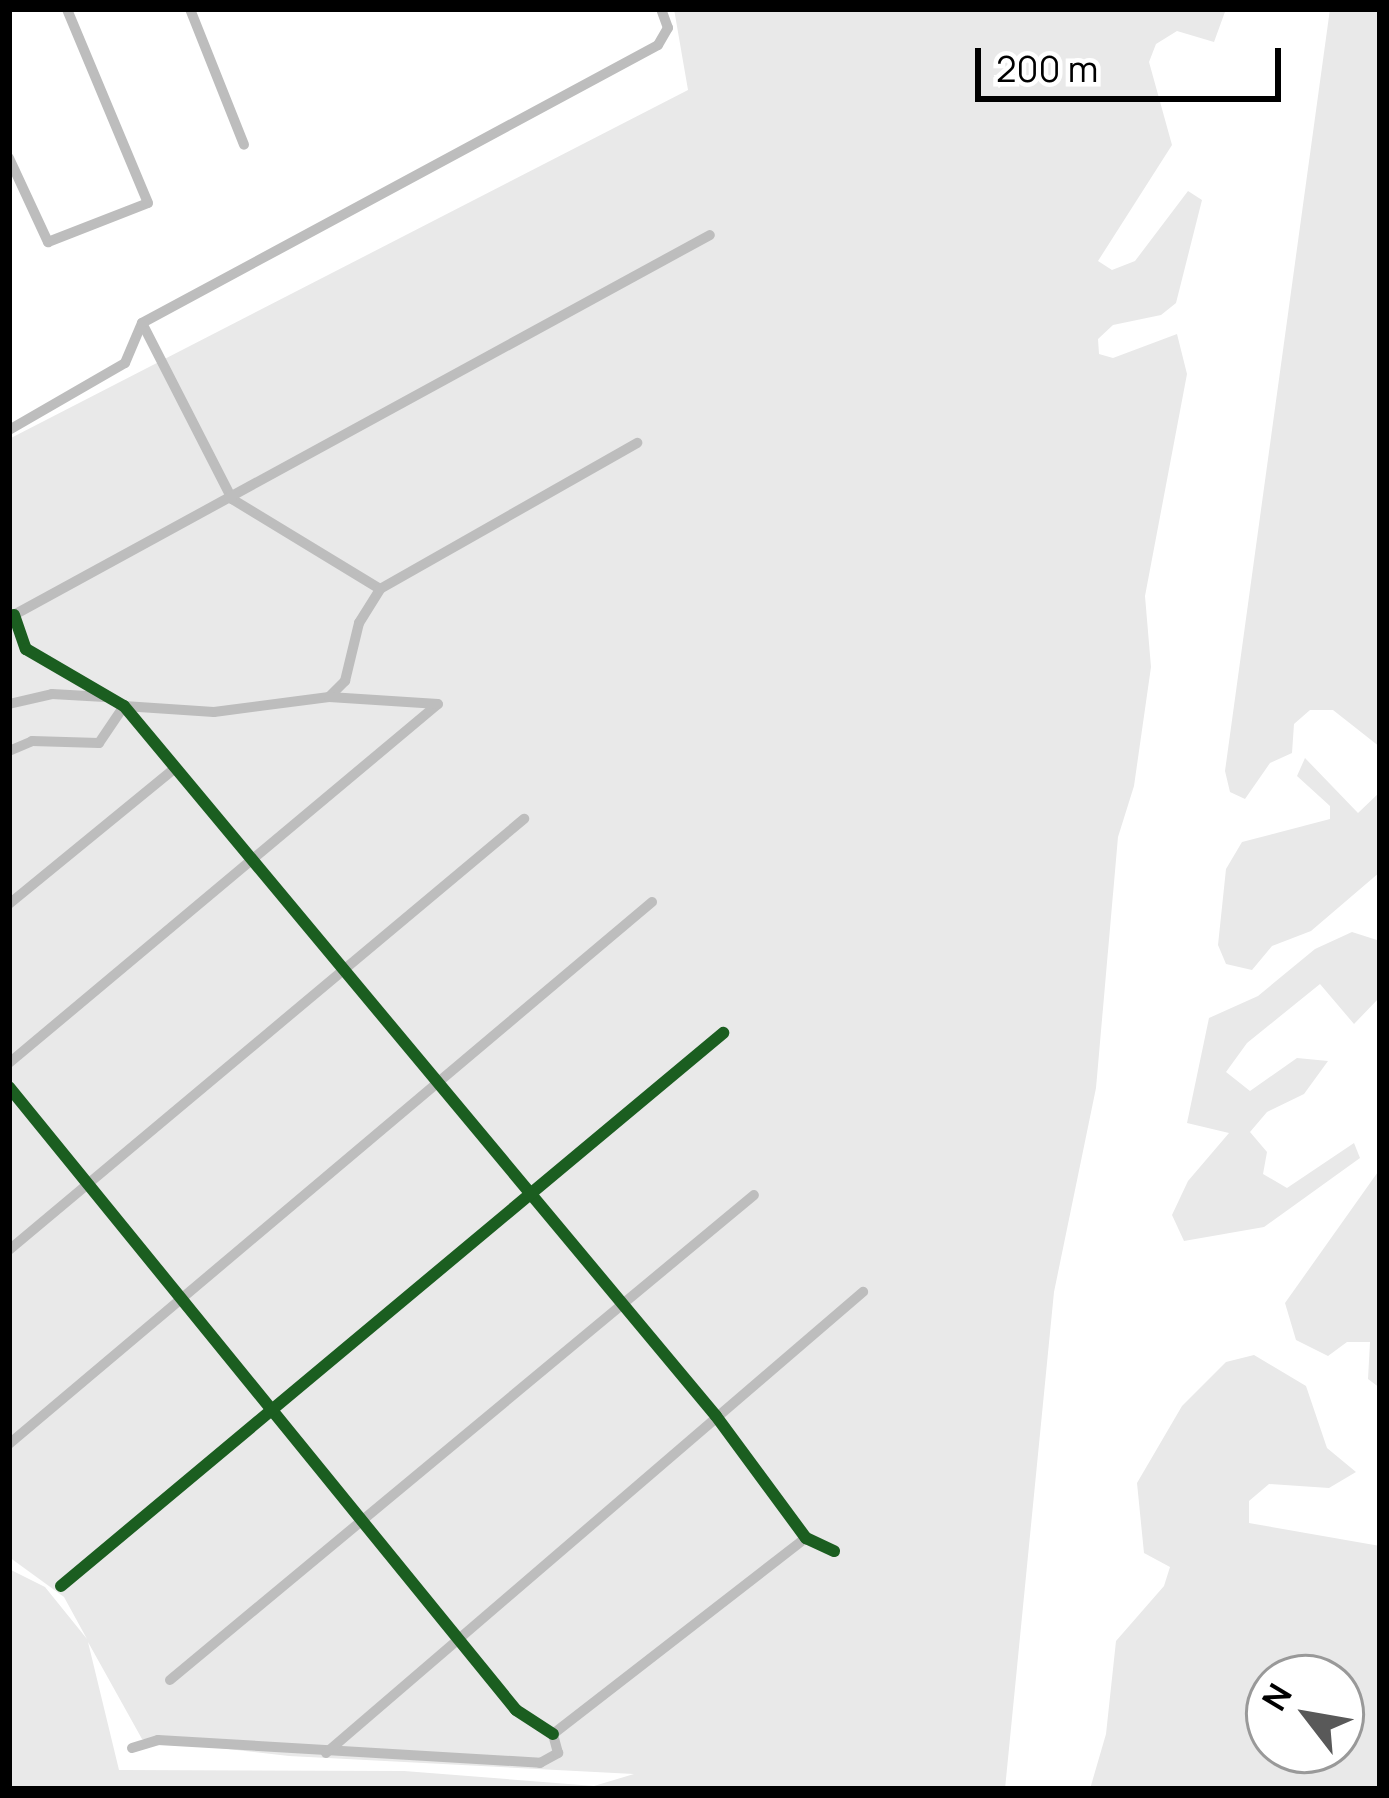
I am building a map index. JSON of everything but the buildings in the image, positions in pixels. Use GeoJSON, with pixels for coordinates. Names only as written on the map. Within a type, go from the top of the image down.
{"type":"FeatureCollection","features":[{"type":"Feature","properties":{"kind":"street"},"geometry":{"type":"LineString","coordinates":[[9,158],[47,242],[148,203],[67,9]]}},
{"type":"Feature","properties":{"kind":"street"},"geometry":{"type":"LineString","coordinates":[[190,9],[244,145]]}},
{"type":"Feature","properties":{"kind":"street"},"geometry":{"type":"LineString","coordinates":[[9,430],[124,363],[142,323],[658,45],[668,28],[661,9]]}},
{"type":"Feature","properties":{"kind":"street"},"geometry":{"type":"LineString","coordinates":[[9,199],[26,194]]}},
{"type":"Feature","properties":{"kind":"street"},"geometry":{"type":"LineString","coordinates":[[710,235],[11,616],[26,649],[119,702],[619,1307],[716,1416],[806,1538],[835,1551]]}},
{"type":"Feature","properties":{"kind":"street"},"geometry":{"type":"LineString","coordinates":[[142,323],[232,499],[380,589]]}},
{"type":"Feature","properties":{"kind":"street"},"geometry":{"type":"LineString","coordinates":[[329,698],[345,681],[358,622],[380,589],[637,443]]}},
{"type":"Feature","properties":{"kind":"street"},"geometry":{"type":"LineString","coordinates":[[9,704],[52,694],[214,712],[329,698],[439,704],[9,1063]]}},
{"type":"Feature","properties":{"kind":"street"},"geometry":{"type":"LineString","coordinates":[[9,751],[32,741],[99,743],[119,702]]}},
{"type":"Feature","properties":{"kind":"street"},"geometry":{"type":"LineString","coordinates":[[9,904],[175,768]]}},
{"type":"Feature","properties":{"kind":"street"},"geometry":{"type":"LineString","coordinates":[[9,1250],[524,819]]}},
{"type":"Feature","properties":{"kind":"street"},"geometry":{"type":"LineString","coordinates":[[9,1444],[652,902]]}},
{"type":"Feature","properties":{"kind":"street"},"geometry":{"type":"LineString","coordinates":[[61,1586],[723,1033]]}},
{"type":"Feature","properties":{"kind":"street"},"geometry":{"type":"LineString","coordinates":[[9,1087],[532,1727],[554,1734]]}},
{"type":"Feature","properties":{"kind":"street"},"geometry":{"type":"LineString","coordinates":[[170,1680],[754,1195]]}},
{"type":"Feature","properties":{"kind":"street"},"geometry":{"type":"LineString","coordinates":[[326,1753],[457,1633],[863,1292]]}},
{"type":"Feature","properties":{"kind":"street"},"geometry":{"type":"LineString","coordinates":[[554,1734],[806,1538]]}},
{"type":"Feature","properties":{"kind":"street"},"geometry":{"type":"LineString","coordinates":[[132,1748],[158,1740],[540,1762],[558,1753],[554,1734]]}},
{"type":"Feature","properties":{"kind":"shaded area"},"geometry":{"type":"Polygon","coordinates":[[[674,9],[1226,9],[1214,42],[1177,31],[1156,44],[1149,62],[1172,145],[1098,261],[1112,270],[1135,261],[1188,191],[1202,200],[1176,303],[1161,315],[1113,325],[1098,339],[1099,354],[1113,358],[1177,334],[1187,374],[1145,596],[1151,667],[1134,786],[1118,837],[1096,1088],[1054,1292],[1005,1789],[9,1789],[9,1569],[45,1587],[87,1639],[64,1597],[9,1557],[9,439],[688,90],[674,9]],[[88,1642],[119,1770],[404,1771],[594,1786],[634,1774],[289,1756],[142,1739],[88,1642]]]}},
{"type":"Feature","properties":{"kind":"shaded area"},"geometry":{"type":"Polygon","coordinates":[[[1330,9],[1380,9],[1380,747],[1333,710],[1310,710],[1294,724],[1292,753],[1270,763],[1245,799],[1230,792],[1225,771],[1330,9]]]}},
{"type":"Feature","properties":{"kind":"shaded area"},"geometry":{"type":"Polygon","coordinates":[[[1305,758],[1358,813],[1380,792],[1380,872],[1311,931],[1272,946],[1252,970],[1226,964],[1218,945],[1226,869],[1242,842],[1330,819],[1330,806],[1297,776],[1305,758]]]}},
{"type":"Feature","properties":{"kind":"shaded area"},"geometry":{"type":"Polygon","coordinates":[[[1352,932],[1380,941],[1380,997],[1354,1024],[1320,984],[1247,1043],[1226,1072],[1250,1091],[1297,1058],[1328,1061],[1304,1094],[1267,1112],[1250,1132],[1267,1152],[1263,1174],[1287,1188],[1354,1143],[1360,1158],[1264,1227],[1184,1241],[1172,1215],[1188,1181],[1229,1133],[1187,1123],[1209,1018],[1258,996],[1315,949],[1352,932]]]}},
{"type":"Feature","properties":{"kind":"shaded area"},"geometry":{"type":"Polygon","coordinates":[[[1380,1169],[1380,1388],[1368,1379],[1370,1342],[1347,1342],[1328,1356],[1296,1340],[1285,1303],[1380,1169]]]}},
{"type":"Feature","properties":{"kind":"shaded area"},"geometry":{"type":"Polygon","coordinates":[[[1254,1355],[1306,1386],[1327,1448],[1356,1472],[1329,1488],[1269,1484],[1249,1501],[1249,1523],[1380,1546],[1380,1789],[1090,1789],[1106,1734],[1116,1641],[1164,1586],[1170,1567],[1144,1553],[1137,1483],[1182,1406],[1226,1362],[1254,1355]]]}},
{"type":"Feature","properties":{"kind":"cycle path"},"geometry":{"type":"LineString","coordinates":[[14,615],[26,649],[124,706],[716,1416],[806,1538],[834,1551]]}},
{"type":"Feature","properties":{"kind":"cycle path"},"geometry":{"type":"LineString","coordinates":[[61,1586],[723,1033]]}},
{"type":"Feature","properties":{"kind":"cycle path"},"geometry":{"type":"LineString","coordinates":[[9,1087],[516,1710],[553,1734]]}}]}
